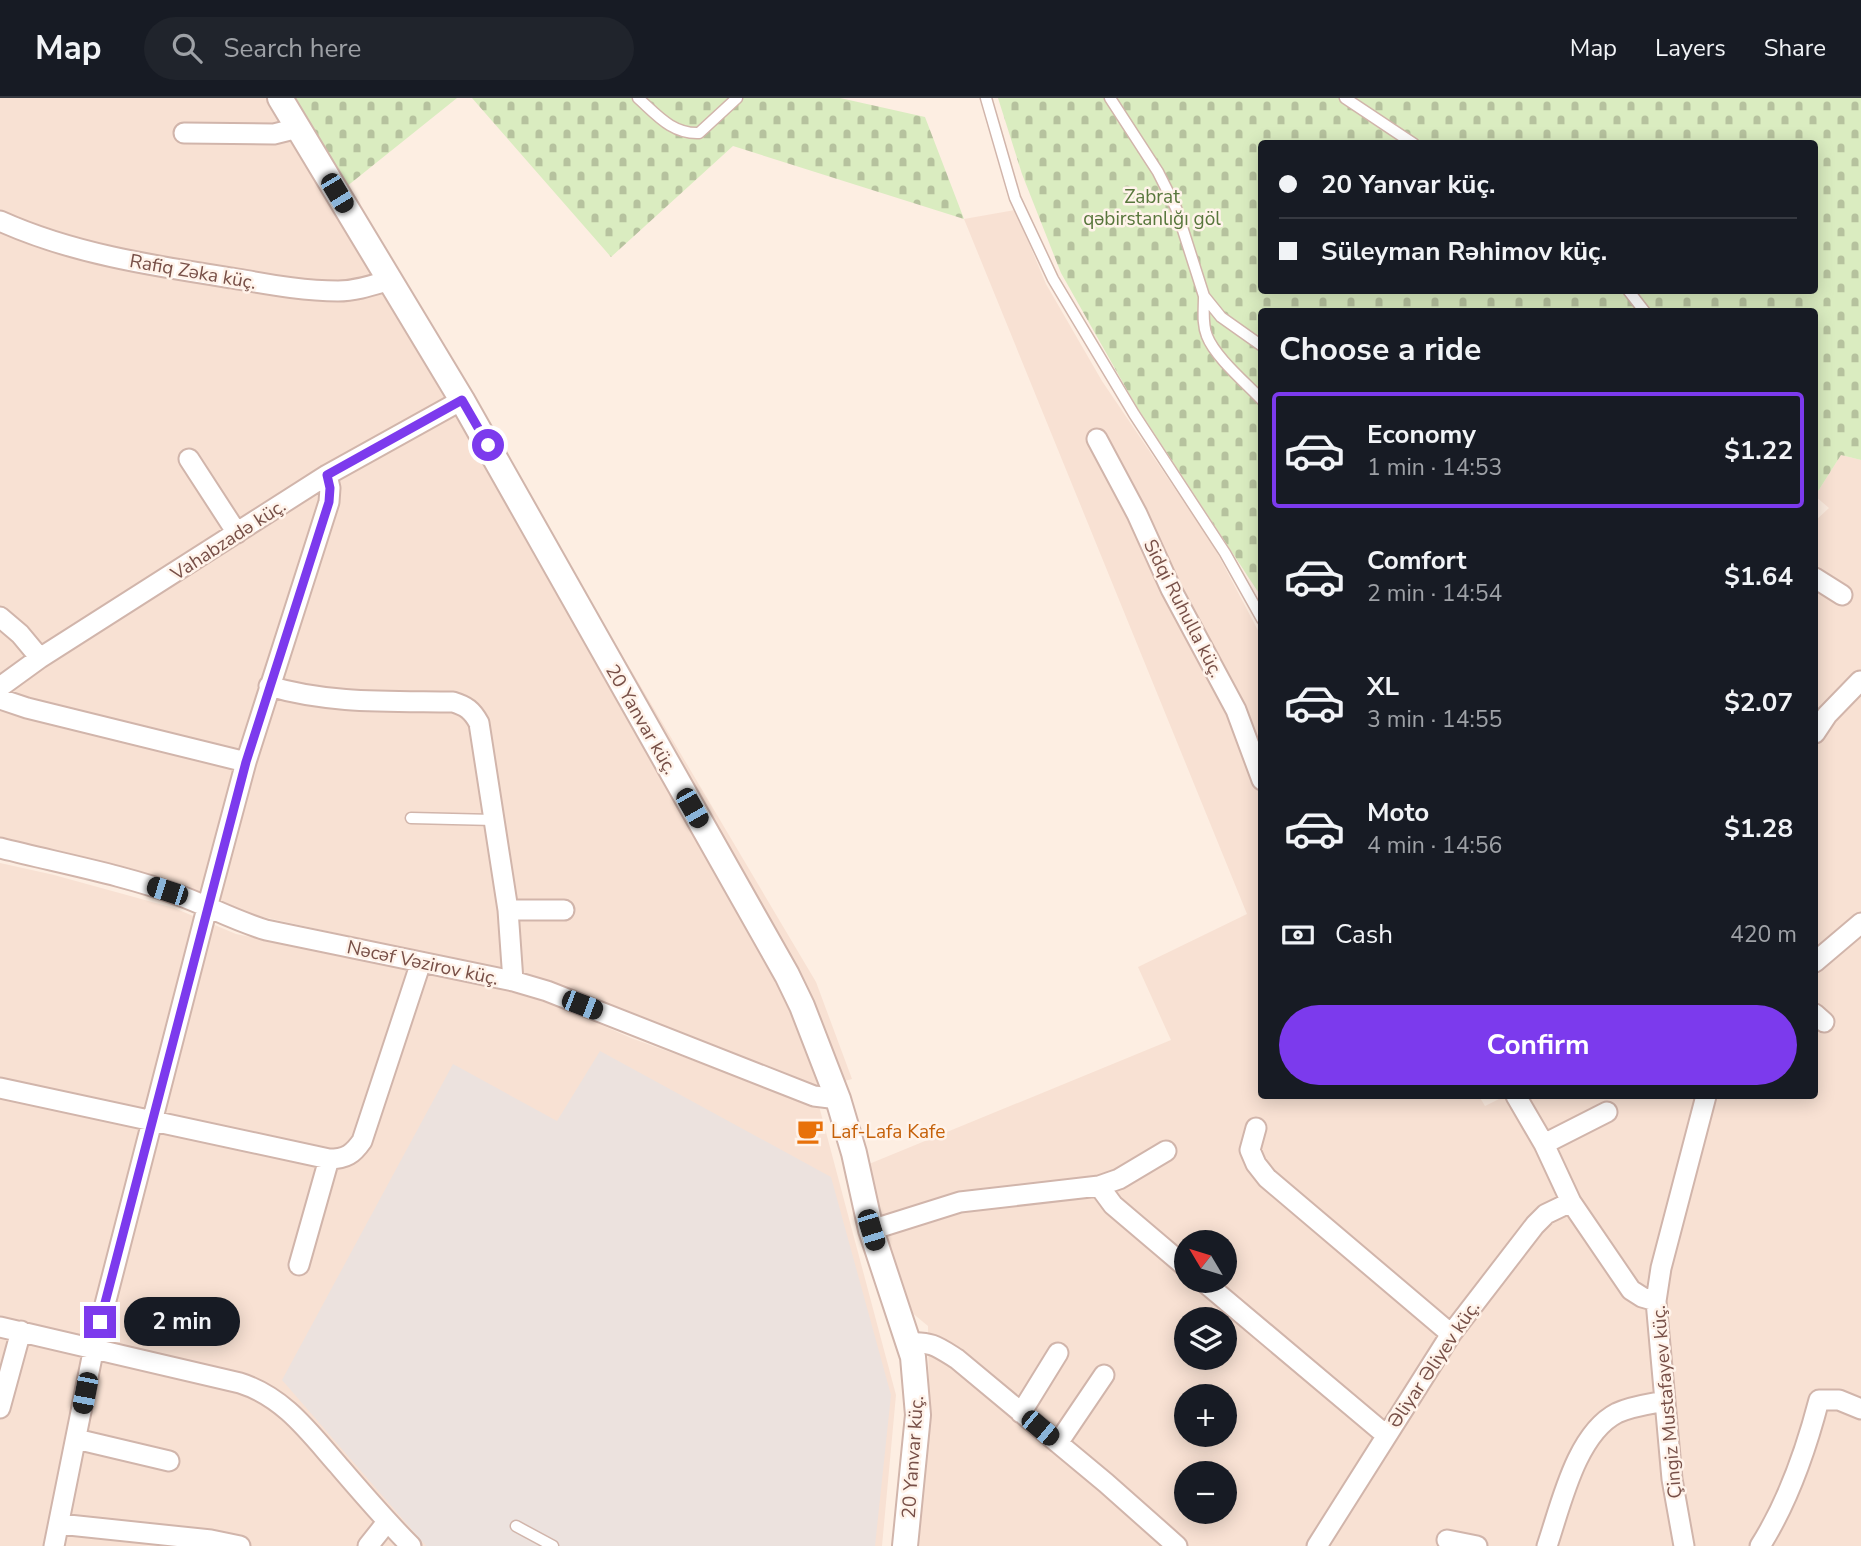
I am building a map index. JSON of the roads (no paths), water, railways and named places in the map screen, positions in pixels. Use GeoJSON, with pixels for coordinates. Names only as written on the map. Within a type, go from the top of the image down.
{"type":"FeatureCollection","features":[{"type":"Feature","properties":{"kind":"street","name":"20 Yanvar küç."},"geometry":{"type":"LineString","coordinates":[[280,98],[462,400],[787,975],[811,1027],[838,1099],[854,1153],[871,1230],[916,1374],[918,1415],[905,1546]]}},
{"type":"Feature","properties":{"kind":"street"},"geometry":{"type":"LineString","coordinates":[[184,133],[274,134],[298,128]]}},
{"type":"Feature","properties":{"kind":"street","name":"Rafiq Zəka küç."},"geometry":{"type":"LineString","coordinates":[[0,221],[87,251],[145,265],[295,288],[339,291],[364,288],[390,280]]}},
{"type":"Feature","properties":{"kind":"street","name":"Vahabzadə küç."},"geometry":{"type":"LineString","coordinates":[[0,687],[327,475],[462,400]]}},
{"type":"Feature","properties":{"kind":"street","name":"Sidqi Ruhulla küç."},"geometry":{"type":"LineString","coordinates":[[1097,439],[1137,514],[1171,589],[1236,709],[1258,769]]}},
{"type":"Feature","properties":{"kind":"street"},"geometry":{"type":"LineString","coordinates":[[189,459],[237,533]]}},
{"type":"Feature","properties":{"kind":"street"},"geometry":{"type":"LineString","coordinates":[[54,1546],[94,1347],[246,762],[325,518],[330,488],[327,475]]}},
{"type":"Feature","properties":{"kind":"street"},"geometry":{"type":"LineString","coordinates":[[1818,580],[1842,595]]}},
{"type":"Feature","properties":{"kind":"street"},"geometry":{"type":"LineString","coordinates":[[0,617],[20,634],[40,659]]}},
{"type":"Feature","properties":{"kind":"street"},"geometry":{"type":"LineString","coordinates":[[1818,728],[1827,715],[1860,681]]}},
{"type":"Feature","properties":{"kind":"street"},"geometry":{"type":"LineString","coordinates":[[269,687],[329,699],[453,702],[465,705],[473,712],[479,723],[508,910],[513,981]]}},
{"type":"Feature","properties":{"kind":"street"},"geometry":{"type":"LineString","coordinates":[[0,699],[246,762]]}},
{"type":"Feature","properties":{"kind":"street","name":"Nəcəf Vəzirov küç."},"geometry":{"type":"LineString","coordinates":[[0,848],[153,887],[233,920],[266,930],[513,981],[547,991],[814,1096],[838,1099]]}},
{"type":"Feature","properties":{"kind":"street"},"geometry":{"type":"LineString","coordinates":[[508,910],[564,910]]}},
{"type":"Feature","properties":{"kind":"street"},"geometry":{"type":"LineString","coordinates":[[1818,959],[1861,923]]}},
{"type":"Feature","properties":{"kind":"street"},"geometry":{"type":"LineString","coordinates":[[0,1088],[329,1159],[342,1159],[354,1153],[362,1141],[421,962]]}},
{"type":"Feature","properties":{"kind":"street"},"geometry":{"type":"LineString","coordinates":[[1518,1099],[1544,1144],[1570,1202],[1631,1290],[1656,1301]]}},
{"type":"Feature","properties":{"kind":"street","name":"Çingiz Mustafayev küç."},"geometry":{"type":"LineString","coordinates":[[1684,1546],[1675,1503],[1656,1301],[1666,1245],[1705,1099]]}},
{"type":"Feature","properties":{"kind":"street"},"geometry":{"type":"LineString","coordinates":[[1544,1144],[1607,1112]]}},
{"type":"Feature","properties":{"kind":"street"},"geometry":{"type":"LineString","coordinates":[[1256,1128],[1250,1150],[1256,1164],[1267,1178],[1451,1334]]}},
{"type":"Feature","properties":{"kind":"street"},"geometry":{"type":"LineString","coordinates":[[871,1230],[960,1202],[1099,1186],[1119,1180],[1166,1151]]}},
{"type":"Feature","properties":{"kind":"street"},"geometry":{"type":"LineString","coordinates":[[299,1265],[329,1159]]}},
{"type":"Feature","properties":{"kind":"street"},"geometry":{"type":"LineString","coordinates":[[1099,1186],[1113,1205],[1174,1257]]}},
{"type":"Feature","properties":{"kind":"street","name":"Əliyar Əliyev küç."},"geometry":{"type":"LineString","coordinates":[[1317,1546],[1451,1334],[1535,1225],[1546,1214],[1570,1202]]}},
{"type":"Feature","properties":{"kind":"street"},"geometry":{"type":"LineString","coordinates":[[1217,1293],[1386,1435]]}},
{"type":"Feature","properties":{"kind":"street"},"geometry":{"type":"LineString","coordinates":[[0,1327],[240,1383],[268,1394],[291,1411],[411,1546]]}},
{"type":"Feature","properties":{"kind":"street"},"geometry":{"type":"LineString","coordinates":[[0,1408],[20,1331]]}},
{"type":"Feature","properties":{"kind":"street"},"geometry":{"type":"LineString","coordinates":[[908,1343],[925,1342],[957,1359],[1177,1546]]}},
{"type":"Feature","properties":{"kind":"street"},"geometry":{"type":"LineString","coordinates":[[1021,1413],[1058,1353]]}},
{"type":"Feature","properties":{"kind":"street"},"geometry":{"type":"LineString","coordinates":[[1058,1443],[1104,1375]]}},
{"type":"Feature","properties":{"kind":"street"},"geometry":{"type":"LineString","coordinates":[[1760,1546],[1778,1517],[1811,1430],[1819,1400],[1839,1400],[1861,1409]]}},
{"type":"Feature","properties":{"kind":"street"},"geometry":{"type":"LineString","coordinates":[[1547,1546],[1577,1460],[1600,1425],[1617,1413],[1665,1401]]}},
{"type":"Feature","properties":{"kind":"street"},"geometry":{"type":"LineString","coordinates":[[76,1439],[169,1461]]}},
{"type":"Feature","properties":{"kind":"street"},"geometry":{"type":"LineString","coordinates":[[368,1546],[387,1522]]}},
{"type":"Feature","properties":{"kind":"street"},"geometry":{"type":"LineString","coordinates":[[59,1524],[211,1540],[240,1546]]}},
{"type":"Feature","properties":{"kind":"street"},"geometry":{"type":"LineString","coordinates":[[1447,1540],[1477,1546]]}},
{"type":"Feature","properties":{"kind":"lane"},"geometry":{"type":"LineString","coordinates":[[638,98],[671,128],[685,134],[699,133],[737,98]]}},
{"type":"Feature","properties":{"kind":"lane"},"geometry":{"type":"LineString","coordinates":[[985,98],[1015,198],[1053,279],[1127,403],[1226,553],[1258,612]]}},
{"type":"Feature","properties":{"kind":"lane"},"geometry":{"type":"LineString","coordinates":[[1110,98],[1158,172],[1176,208],[1204,296],[1207,337],[1218,353],[1258,396]]}},
{"type":"Feature","properties":{"kind":"lane"},"geometry":{"type":"LineString","coordinates":[[1345,98],[1408,140]]}},
{"type":"Feature","properties":{"kind":"lane"},"geometry":{"type":"LineString","coordinates":[[1631,294],[1642,308]]}},
{"type":"Feature","properties":{"kind":"lane"},"geometry":{"type":"LineString","coordinates":[[1204,296],[1221,317],[1258,343]]}},
{"type":"Feature","properties":{"kind":"lane"},"geometry":{"type":"LineString","coordinates":[[411,818],[494,820]]}},
{"type":"Feature","properties":{"kind":"lane"},"geometry":{"type":"LineString","coordinates":[[516,1526],[553,1546]]}},
{"type":"Feature","properties":{"kind":"place","name":"Laf-Lafa Kafe"},"geometry":{"type":"Point","coordinates":[810,1131]}},
{"type":"Feature","properties":{"kind":"park label","name":"Zabrat qəbirstanlığı göl"},"geometry":{"type":"Point","coordinates":[1152,207]}}]}
